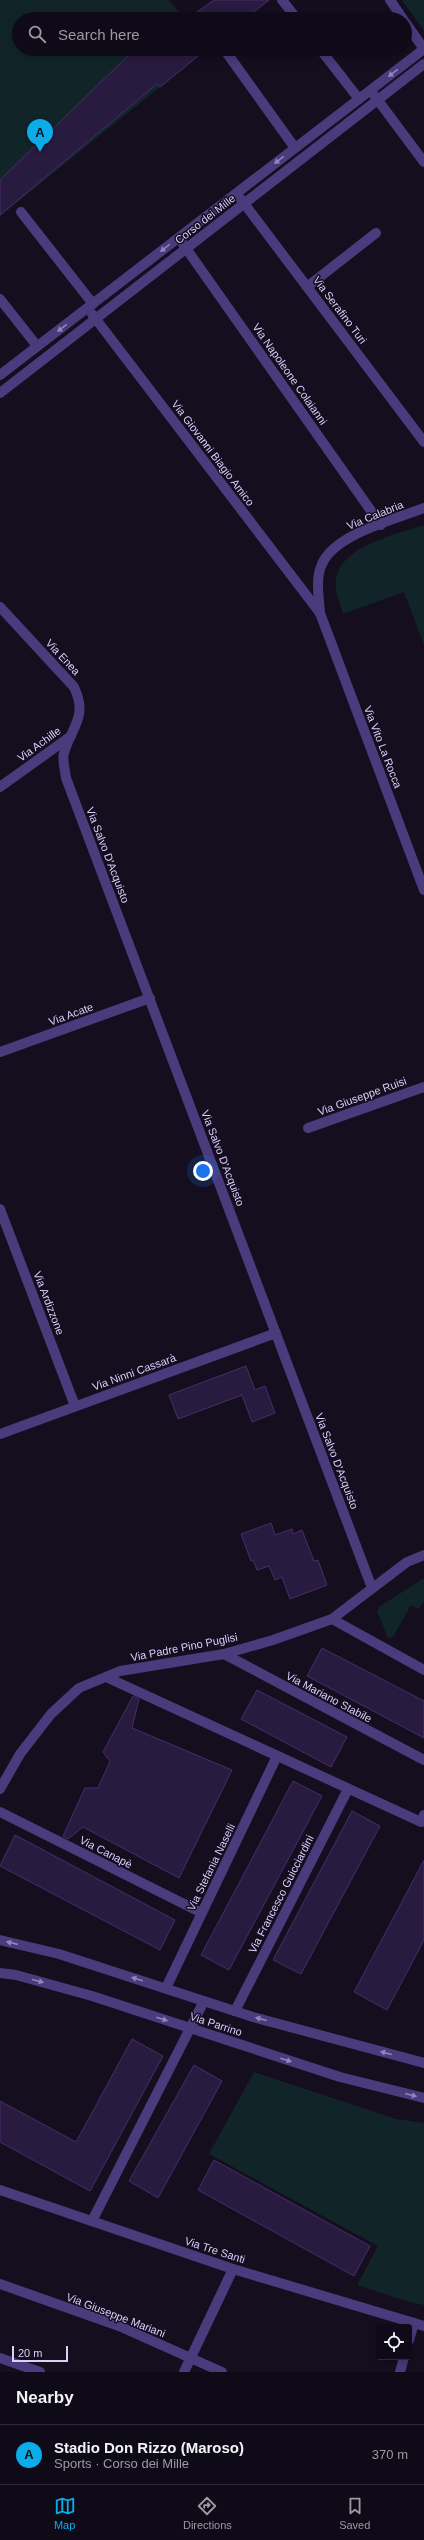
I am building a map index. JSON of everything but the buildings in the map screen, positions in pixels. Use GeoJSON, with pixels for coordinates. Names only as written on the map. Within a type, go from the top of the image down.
{"type":"FeatureCollection","features":[{"type":"Feature","properties":{"kind":"street"},"geometry":{"type":"LineString","coordinates":[[282,0],[291,12]]}},
{"type":"Feature","properties":{"kind":"street"},"geometry":{"type":"LineString","coordinates":[[390,0],[398,12]]}},
{"type":"Feature","properties":{"kind":"street"},"geometry":{"type":"LineString","coordinates":[[412,32],[424,49]]}},
{"type":"Feature","properties":{"kind":"street","name":"Corso dei Mille"},"geometry":{"type":"LineString","coordinates":[[0,375],[424,49]]}},
{"type":"Feature","properties":{"kind":"street"},"geometry":{"type":"LineString","coordinates":[[229,56],[295,148]]}},
{"type":"Feature","properties":{"kind":"street"},"geometry":{"type":"LineString","coordinates":[[325,56],[358,99]]}},
{"type":"Feature","properties":{"kind":"street","name":"Corso dei Mille"},"geometry":{"type":"LineString","coordinates":[[0,393],[424,64]]}},
{"type":"Feature","properties":{"kind":"street"},"geometry":{"type":"LineString","coordinates":[[370,90],[424,162]]}},
{"type":"Feature","properties":{"kind":"street","name":"Via Serafino Turi"},"geometry":{"type":"LineString","coordinates":[[236,193],[424,442]]}},
{"type":"Feature","properties":{"kind":"street","name":"Via Giovanni Biagio Amico"},"geometry":{"type":"LineString","coordinates":[[21,212],[90,306],[96,319],[320,612]]}},
{"type":"Feature","properties":{"kind":"street"},"geometry":{"type":"LineString","coordinates":[[307,287],[376,233]]}},
{"type":"Feature","properties":{"kind":"street","name":"Via Napoleone Colaianni"},"geometry":{"type":"LineString","coordinates":[[179,238],[381,525]]}},
{"type":"Feature","properties":{"kind":"street"},"geometry":{"type":"LineString","coordinates":[[0,299],[37,346]]}},
{"type":"Feature","properties":{"kind":"street","name":"Via Calabria"},"geometry":{"type":"LineString","coordinates":[[320,612],[317,584],[321,564],[332,550],[355,534],[424,508]]}},
{"type":"Feature","properties":{"kind":"street","name":"Via Enea"},"geometry":{"type":"LineString","coordinates":[[0,607],[74,687],[79,698],[79,719],[73,735]]}},
{"type":"Feature","properties":{"kind":"street","name":"Via Vito La Rocca"},"geometry":{"type":"LineString","coordinates":[[320,612],[424,890]]}},
{"type":"Feature","properties":{"kind":"street","name":"Via Achille"},"geometry":{"type":"LineString","coordinates":[[0,787],[73,735]]}},
{"type":"Feature","properties":{"kind":"street","name":"Via Salvo D'Acquisto"},"geometry":{"type":"LineString","coordinates":[[73,735],[64,754],[66,778],[372,1588]]}},
{"type":"Feature","properties":{"kind":"street","name":"Via Acate"},"geometry":{"type":"LineString","coordinates":[[0,1052],[150,998]]}},
{"type":"Feature","properties":{"kind":"street","name":"Via Giuseppe Ruisi"},"geometry":{"type":"LineString","coordinates":[[308,1128],[424,1087]]}},
{"type":"Feature","properties":{"kind":"street","name":"Via Ardizzone"},"geometry":{"type":"LineString","coordinates":[[0,1209],[75,1406]]}},
{"type":"Feature","properties":{"kind":"street","name":"Via Ninni Cassarà"},"geometry":{"type":"LineString","coordinates":[[0,1434],[276,1333]]}},
{"type":"Feature","properties":{"kind":"street","name":"Via Padre Pino Puglisi"},"geometry":{"type":"LineString","coordinates":[[0,1789],[20,1754],[51,1714],[79,1688],[120,1671],[224,1654],[272,1640],[332,1619],[407,1562],[424,1555]]}},
{"type":"Feature","properties":{"kind":"street"},"geometry":{"type":"LineString","coordinates":[[332,1619],[424,1670]]}},
{"type":"Feature","properties":{"kind":"street","name":"Via Mariano Stabile"},"geometry":{"type":"LineString","coordinates":[[224,1654],[424,1760]]}},
{"type":"Feature","properties":{"kind":"street"},"geometry":{"type":"LineString","coordinates":[[106,1677],[348,1789],[422,1819]]}},
{"type":"Feature","properties":{"kind":"street","name":"Via Stefania Naselli"},"geometry":{"type":"LineString","coordinates":[[166,1988],[277,1756]]}},
{"type":"Feature","properties":{"kind":"street","name":"Via Francesco Guicciardini"},"geometry":{"type":"LineString","coordinates":[[235,2011],[348,1789]]}},
{"type":"Feature","properties":{"kind":"street","name":"Via Canapè"},"geometry":{"type":"LineString","coordinates":[[0,1812],[202,1913]]}},
{"type":"Feature","properties":{"kind":"street","name":"Via Parrino"},"geometry":{"type":"LineString","coordinates":[[0,1940],[59,1954],[235,2011],[424,2063]]}},
{"type":"Feature","properties":{"kind":"street","name":"Via Parrino"},"geometry":{"type":"LineString","coordinates":[[0,1973],[16,1975],[92,1996],[340,2077],[424,2098]]}},
{"type":"Feature","properties":{"kind":"street"},"geometry":{"type":"LineString","coordinates":[[92,2221],[204,2001]]}},
{"type":"Feature","properties":{"kind":"street","name":"Via Tre Santi"},"geometry":{"type":"LineString","coordinates":[[0,2190],[233,2269],[424,2326]]}},
{"type":"Feature","properties":{"kind":"street"},"geometry":{"type":"LineString","coordinates":[[184,2372],[233,2269]]}},
{"type":"Feature","properties":{"kind":"street","name":"Via Giuseppe Mariani"},"geometry":{"type":"LineString","coordinates":[[0,2284],[119,2326],[222,2372]]}},
{"type":"Feature","properties":{"kind":"street"},"geometry":{"type":"LineString","coordinates":[[412,2330],[414,2323]]}},
{"type":"Feature","properties":{"kind":"street"},"geometry":{"type":"LineString","coordinates":[[0,2358],[13,2367],[40,2372]]}},
{"type":"Feature","properties":{"kind":"street"},"geometry":{"type":"LineString","coordinates":[[400,2372],[403,2360]]}},
{"type":"Feature","properties":{"kind":"green space"},"geometry":{"type":"Polygon","coordinates":[[[0,0],[168,0],[179,12],[12,12],[12,56],[198,56],[0,216],[0,0]]]}},
{"type":"Feature","properties":{"kind":"green space"},"geometry":{"type":"Polygon","coordinates":[[[402,0],[424,0],[424,31],[412,12],[402,0]]]}},
{"type":"Feature","properties":{"kind":"green space"},"geometry":{"type":"Polygon","coordinates":[[[424,525],[424,645],[404,592],[343,614],[336,587],[338,573],[344,562],[355,552],[383,538],[424,525]]]}},
{"type":"Feature","properties":{"kind":"green space"},"geometry":{"type":"Polygon","coordinates":[[[424,1578],[424,1601],[419,1609],[411,1605],[393,1637],[388,1638],[377,1611],[379,1607],[424,1578]]]}},
{"type":"Feature","properties":{"kind":"green space"},"geometry":{"type":"Polygon","coordinates":[[[254,2072],[396,2119],[424,2123],[424,2305],[409,2302],[357,2285],[378,2246],[209,2154],[254,2072]]]}},
{"type":"Feature","properties":{"kind":"place","name":"Stadio Don Rizzo (Maroso)"},"geometry":{"type":"Point","coordinates":[40,152]}}]}
